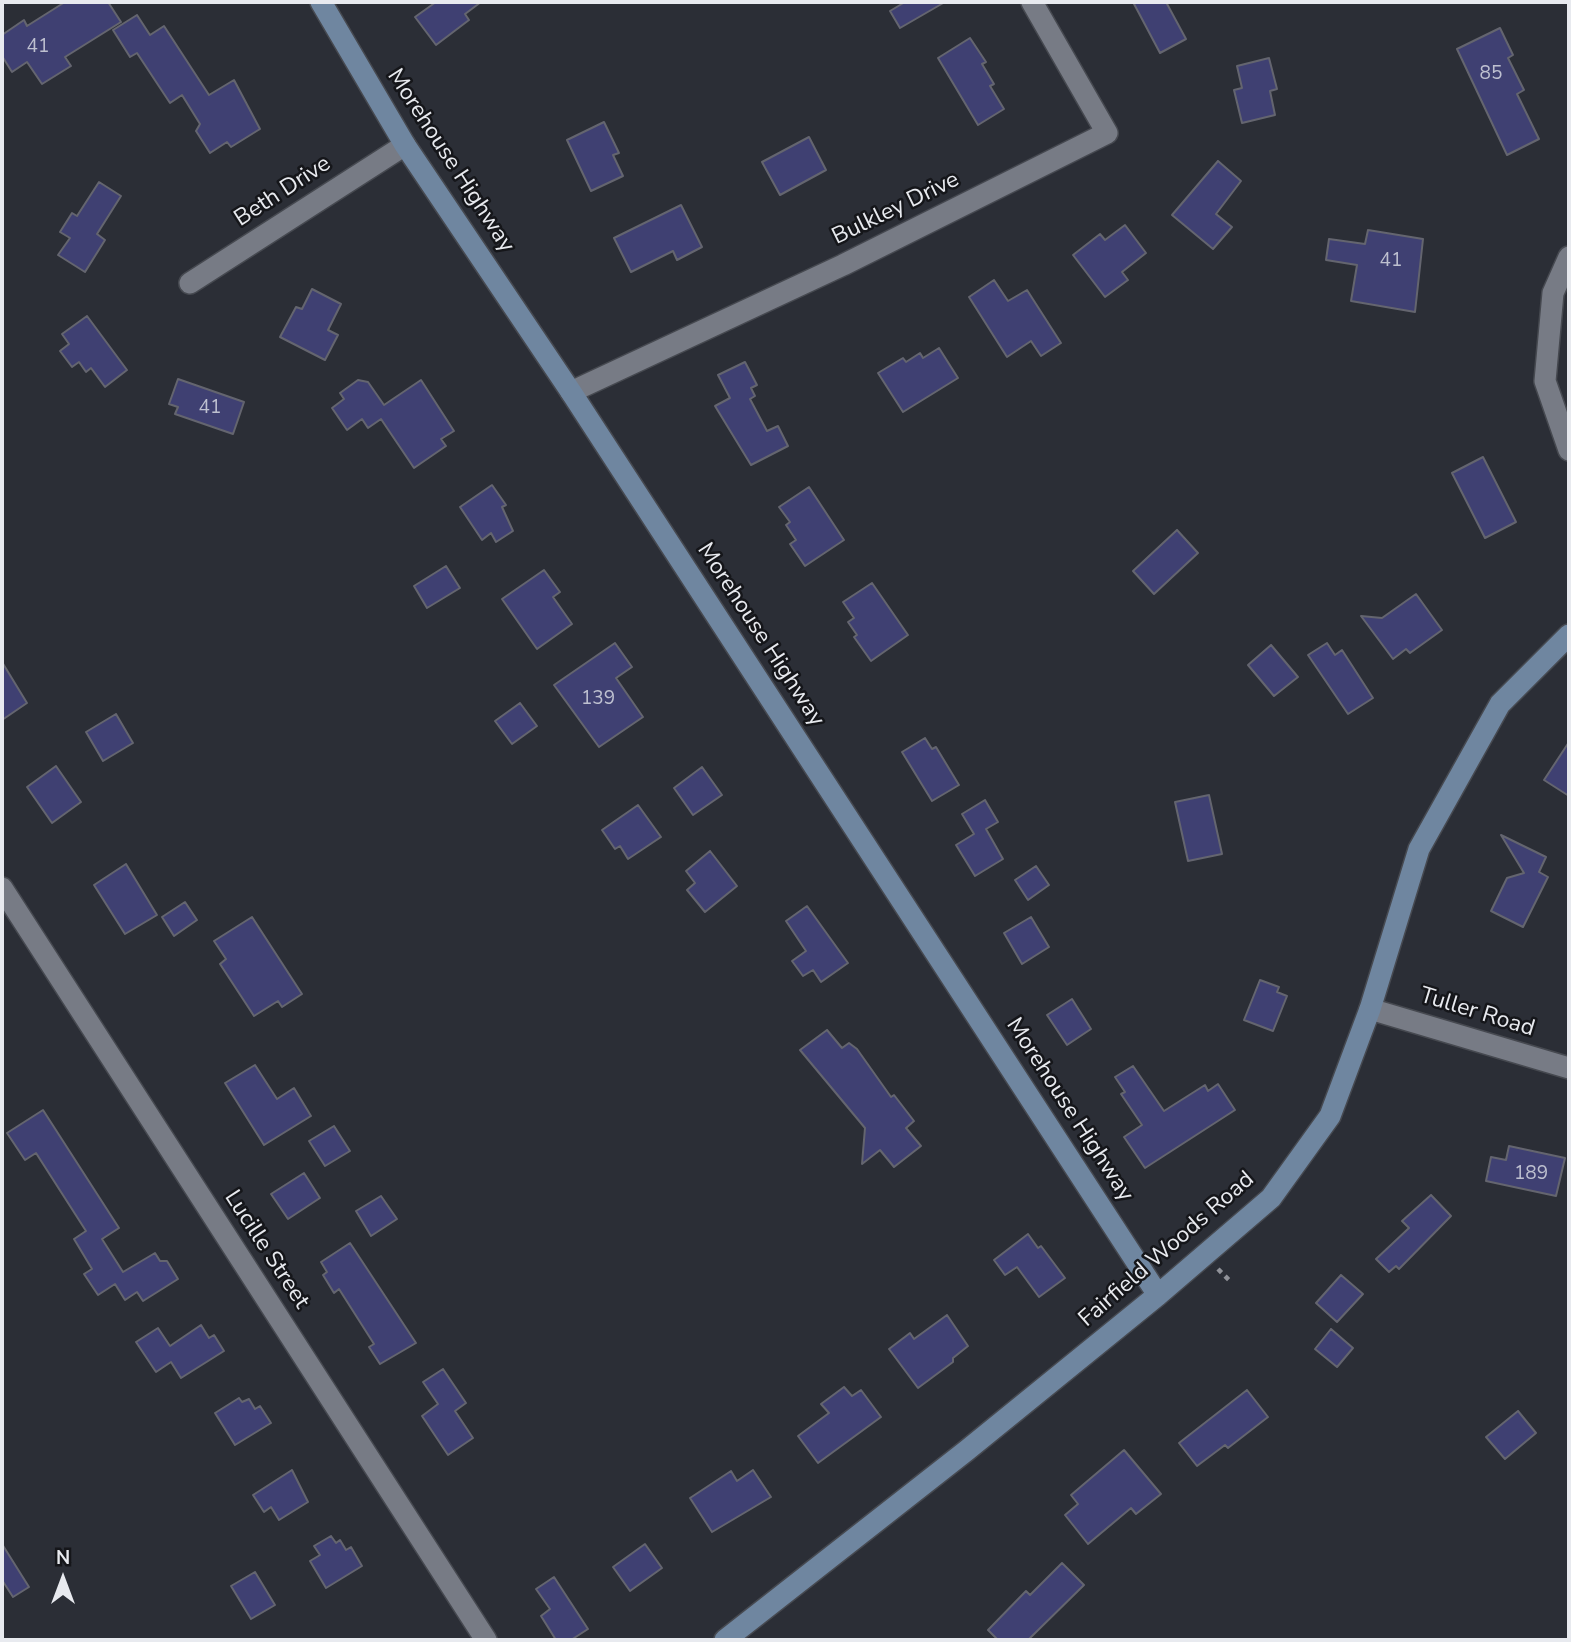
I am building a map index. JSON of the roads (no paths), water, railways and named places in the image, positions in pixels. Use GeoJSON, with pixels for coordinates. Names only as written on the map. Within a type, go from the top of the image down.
{"type":"FeatureCollection","features":[{"type":"Feature","properties":{"kind":"street","name":"Morehouse Highway"},"geometry":{"type":"LineString","coordinates":[[321,2],[405,145],[570,392],[1158,1296]]}},
{"type":"Feature","properties":{"kind":"street","name":"Bulkley Drive"},"geometry":{"type":"LineString","coordinates":[[570,392],[844,265],[1107,133],[1032,2]]}},
{"type":"Feature","properties":{"kind":"street","name":"Beth Drive"},"geometry":{"type":"LineString","coordinates":[[190,282],[405,145]]}},
{"type":"Feature","properties":{"kind":"street"},"geometry":{"type":"LineString","coordinates":[[1569,257],[1553,293],[1545,381],[1569,450]]}},
{"type":"Feature","properties":{"kind":"street","name":"Fairfield Woods Road"},"geometry":{"type":"LineString","coordinates":[[725,1640],[1158,1296],[1271,1198],[1330,1116],[1370,1009],[1419,849],[1500,704],[1569,635]]}},
{"type":"Feature","properties":{"kind":"street","name":"Lucille Street"},"geometry":{"type":"LineString","coordinates":[[2,888],[486,1640]]}},
{"type":"Feature","properties":{"kind":"street","name":"Tuller Road"},"geometry":{"type":"LineString","coordinates":[[1370,1009],[1569,1069]]}}]}
